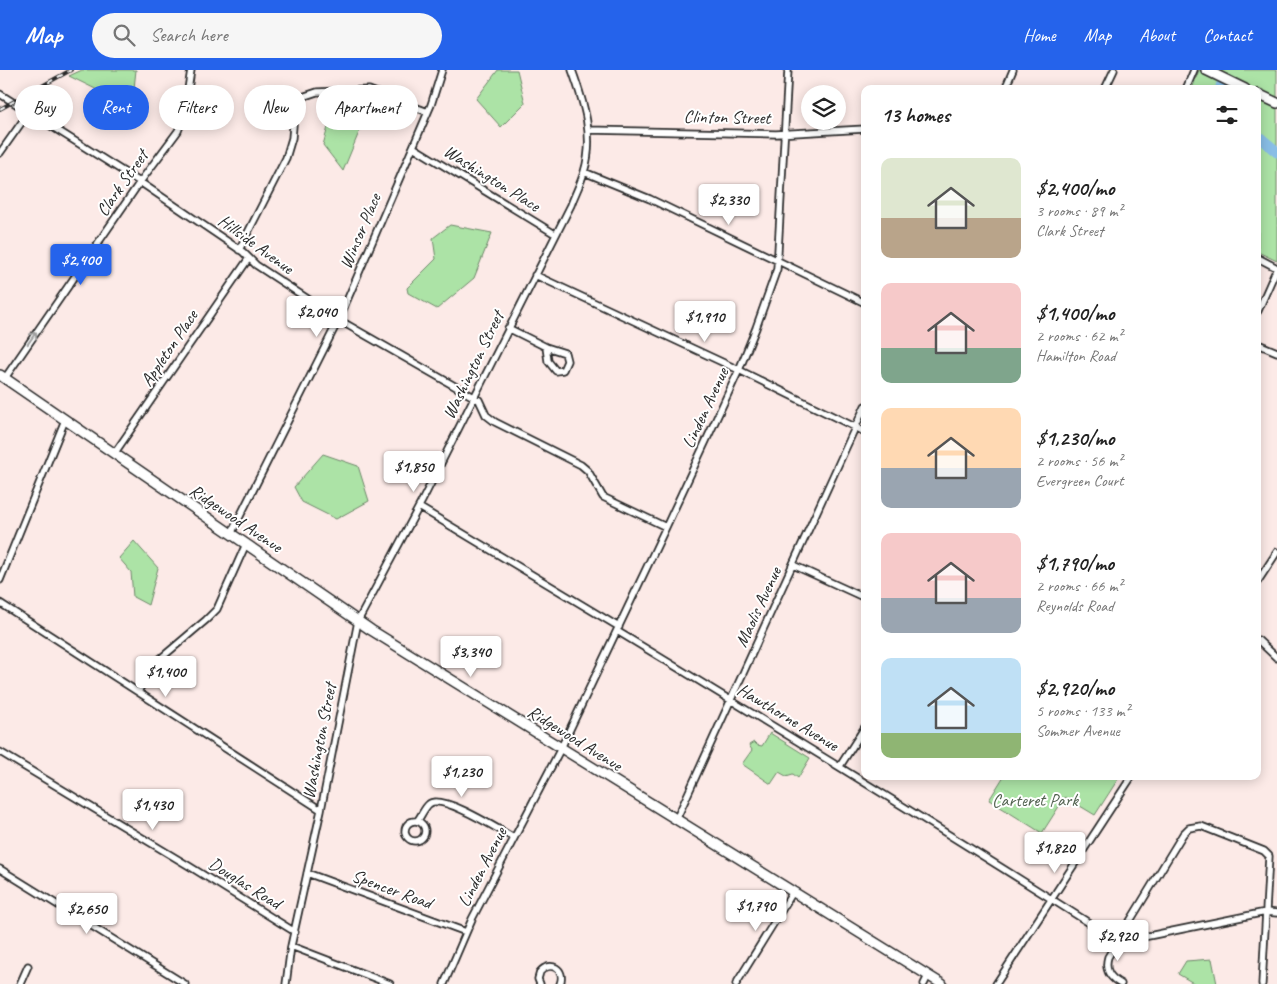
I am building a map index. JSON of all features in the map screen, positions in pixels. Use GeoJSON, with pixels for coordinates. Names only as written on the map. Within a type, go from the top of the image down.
{"type":"FeatureCollection","features":[{"type":"Feature","properties":{"kind":"street","name":"Clark Street"},"geometry":{"type":"LineString","coordinates":[[2,376],[178,131],[184,115],[191,70]]}},
{"type":"Feature","properties":{"kind":"street","name":"Winsor Place"},"geometry":{"type":"LineString","coordinates":[[231,534],[339,319],[428,112],[442,70]]}},
{"type":"Feature","properties":{"kind":"street","name":"Washington Street"},"geometry":{"type":"LineString","coordinates":[[286,984],[291,946],[321,810],[358,621],[419,507],[571,205],[584,172],[588,130],[584,108],[572,70]]}},
{"type":"Feature","properties":{"kind":"street","name":"Linden Avenue"},"geometry":{"type":"LineString","coordinates":[[444,984],[466,932],[561,748],[666,527],[739,370],[771,286],[776,269],[788,70]]}},
{"type":"Feature","properties":{"kind":"street"},"geometry":{"type":"LineString","coordinates":[[1007,85],[1013,70]]}},
{"type":"Feature","properties":{"kind":"street"},"geometry":{"type":"LineString","coordinates":[[1107,85],[1114,70]]}},
{"type":"Feature","properties":{"kind":"street"},"geometry":{"type":"LineString","coordinates":[[1188,85],[1194,70]]}},
{"type":"Feature","properties":{"kind":"street"},"geometry":{"type":"LineString","coordinates":[[1206,70],[1237,85]]}},
{"type":"Feature","properties":{"kind":"street"},"geometry":{"type":"LineString","coordinates":[[239,250],[286,158],[292,138],[294,114],[298,102],[305,96],[316,92],[369,90],[428,112]]}},
{"type":"Feature","properties":{"kind":"street","name":"Hillside Avenue"},"geometry":{"type":"LineString","coordinates":[[0,94],[15,103]]}},
{"type":"Feature","properties":{"kind":"street"},"geometry":{"type":"LineString","coordinates":[[1261,95],[1277,103]]}},
{"type":"Feature","properties":{"kind":"street","name":"Clinton Street"},"geometry":{"type":"LineString","coordinates":[[588,130],[784,133],[861,129]]}},
{"type":"Feature","properties":{"kind":"street"},"geometry":{"type":"LineString","coordinates":[[0,153],[16,130]]}},
{"type":"Feature","properties":{"kind":"street","name":"Hillside Avenue"},"geometry":{"type":"LineString","coordinates":[[58,130],[140,182],[239,250],[256,265],[339,319],[479,400],[486,415],[495,422],[581,464],[588,471],[603,497],[666,527]]}},
{"type":"Feature","properties":{"kind":"street","name":"Washington Place"},"geometry":{"type":"LineString","coordinates":[[413,147],[555,234]]}},
{"type":"Feature","properties":{"kind":"street"},"geometry":{"type":"LineString","coordinates":[[584,172],[650,199],[861,301]]}},
{"type":"Feature","properties":{"kind":"street","name":"Appleton Place"},"geometry":{"type":"LineString","coordinates":[[114,454],[249,258]]}},
{"type":"Feature","properties":{"kind":"street"},"geometry":{"type":"LineString","coordinates":[[1261,260],[1277,268],[1261,304]]}},
{"type":"Feature","properties":{"kind":"street"},"geometry":{"type":"LineString","coordinates":[[535,275],[739,370],[861,430]]}},
{"type":"Feature","properties":{"kind":"street"},"geometry":{"type":"LineString","coordinates":[[508,328],[546,347],[565,353],[567,362],[563,370],[556,371],[551,366],[546,347]]}},
{"type":"Feature","properties":{"kind":"street"},"geometry":{"type":"LineString","coordinates":[[1261,345],[1277,352]]}},
{"type":"Feature","properties":{"kind":"street","name":"Ridgewood Avenue"},"geometry":{"type":"LineString","coordinates":[[2,376],[358,621],[793,892],[926,980],[942,984]]}},
{"type":"Feature","properties":{"kind":"street","name":"Maolis Avenue"},"geometry":{"type":"LineString","coordinates":[[676,820],[861,415]]}},
{"type":"Feature","properties":{"kind":"street"},"geometry":{"type":"LineString","coordinates":[[0,580],[64,420]]}},
{"type":"Feature","properties":{"kind":"street","name":"Hawthorne Avenue"},"geometry":{"type":"LineString","coordinates":[[419,507],[861,779]]}},
{"type":"Feature","properties":{"kind":"street"},"geometry":{"type":"LineString","coordinates":[[138,692],[149,671],[160,659],[217,610],[246,544]]}},
{"type":"Feature","properties":{"kind":"street"},"geometry":{"type":"LineString","coordinates":[[1261,576],[1277,552]]}},
{"type":"Feature","properties":{"kind":"street"},"geometry":{"type":"LineString","coordinates":[[793,566],[861,596]]}},
{"type":"Feature","properties":{"kind":"street"},"geometry":{"type":"LineString","coordinates":[[0,603],[321,810]]}},
{"type":"Feature","properties":{"kind":"street"},"geometry":{"type":"LineString","coordinates":[[1261,643],[1277,658]]}},
{"type":"Feature","properties":{"kind":"street"},"geometry":{"type":"LineString","coordinates":[[840,766],[861,732]]}},
{"type":"Feature","properties":{"kind":"street","name":"Douglas Road"},"geometry":{"type":"LineString","coordinates":[[0,752],[173,856],[294,932]]}},
{"type":"Feature","properties":{"kind":"street","name":"Hawthorne Avenue"},"geometry":{"type":"LineString","coordinates":[[862,780],[1118,941]]}},
{"type":"Feature","properties":{"kind":"street"},"geometry":{"type":"LineString","coordinates":[[996,984],[1129,780]]}},
{"type":"Feature","properties":{"kind":"street"},"geometry":{"type":"LineString","coordinates":[[418,820],[429,804],[436,801],[450,804],[514,838]]}},
{"type":"Feature","properties":{"kind":"street"},"geometry":{"type":"LineString","coordinates":[[1121,984],[1111,977],[1107,968],[1108,957],[1183,834],[1189,828],[1195,826],[1207,827],[1267,853],[1269,856],[1262,984]]}},
{"type":"Feature","properties":{"kind":"street"},"geometry":{"type":"LineString","coordinates":[[0,869],[185,984]]}},
{"type":"Feature","properties":{"kind":"street","name":"Spencer Road"},"geometry":{"type":"LineString","coordinates":[[307,873],[466,932]]}},
{"type":"Feature","properties":{"kind":"street"},"geometry":{"type":"LineString","coordinates":[[736,984],[793,892]]}},
{"type":"Feature","properties":{"kind":"street"},"geometry":{"type":"LineString","coordinates":[[1118,941],[1266,912],[1277,913]]}},
{"type":"Feature","properties":{"kind":"street"},"geometry":{"type":"LineString","coordinates":[[291,946],[390,984]]}},
{"type":"Feature","properties":{"kind":"street"},"geometry":{"type":"LineString","coordinates":[[20,984],[28,966]]}},
{"type":"Feature","properties":{"kind":"street"},"geometry":{"type":"LineString","coordinates":[[540,984],[538,979],[540,972],[549,966],[554,966],[560,972],[562,979],[560,984]]}},
{"type":"Feature","properties":{"kind":"green space"},"geometry":{"type":"Polygon","coordinates":[[[82,70],[136,70],[134,85],[87,85],[69,76],[82,70]]]}},
{"type":"Feature","properties":{"kind":"green space"},"geometry":{"type":"Polygon","coordinates":[[[498,70],[517,70],[525,103],[501,127],[476,99],[498,70]]]}},
{"type":"Feature","properties":{"kind":"green space"},"geometry":{"type":"Polygon","coordinates":[[[1199,70],[1277,70],[1277,261],[1261,253],[1261,85],[1193,85],[1199,70]]]}},
{"type":"Feature","properties":{"kind":"green space"},"geometry":{"type":"Polygon","coordinates":[[[327,130],[360,130],[343,171],[323,145],[327,130]]]}},
{"type":"Feature","properties":{"kind":"green space"},"geometry":{"type":"Polygon","coordinates":[[[450,225],[492,233],[474,278],[437,309],[408,293],[407,288],[436,259],[433,238],[450,225]]]}},
{"type":"Feature","properties":{"kind":"green space"},"geometry":{"type":"Polygon","coordinates":[[[323,454],[358,466],[369,501],[336,519],[302,502],[294,487],[323,454]]]}},
{"type":"Feature","properties":{"kind":"green space"},"geometry":{"type":"Polygon","coordinates":[[[134,541],[158,568],[148,605],[133,597],[131,572],[119,558],[134,541]]]}},
{"type":"Feature","properties":{"kind":"green space"},"geometry":{"type":"Polygon","coordinates":[[[770,733],[810,758],[798,778],[793,774],[786,776],[779,772],[771,784],[742,764],[752,750],[749,745],[754,742],[762,746],[770,733]]]}},
{"type":"Feature","properties":{"kind":"green space","name":"Carteret Park"},"geometry":{"type":"Polygon","coordinates":[[[1002,780],[1117,780],[1095,815],[1065,797],[1042,833],[989,800],[1002,780]]]}},
{"type":"Feature","properties":{"kind":"green space"},"geometry":{"type":"Polygon","coordinates":[[[1212,959],[1217,984],[1195,984],[1178,974],[1186,961],[1212,959]]]}},
{"type":"Feature","properties":{"kind":"waterway"},"geometry":{"type":"LineString","coordinates":[[1261,139],[1277,152]]}},
{"type":"Feature","properties":{"kind":"railway"},"geometry":{"type":"LineString","coordinates":[[0,109],[71,70]]}}]}
